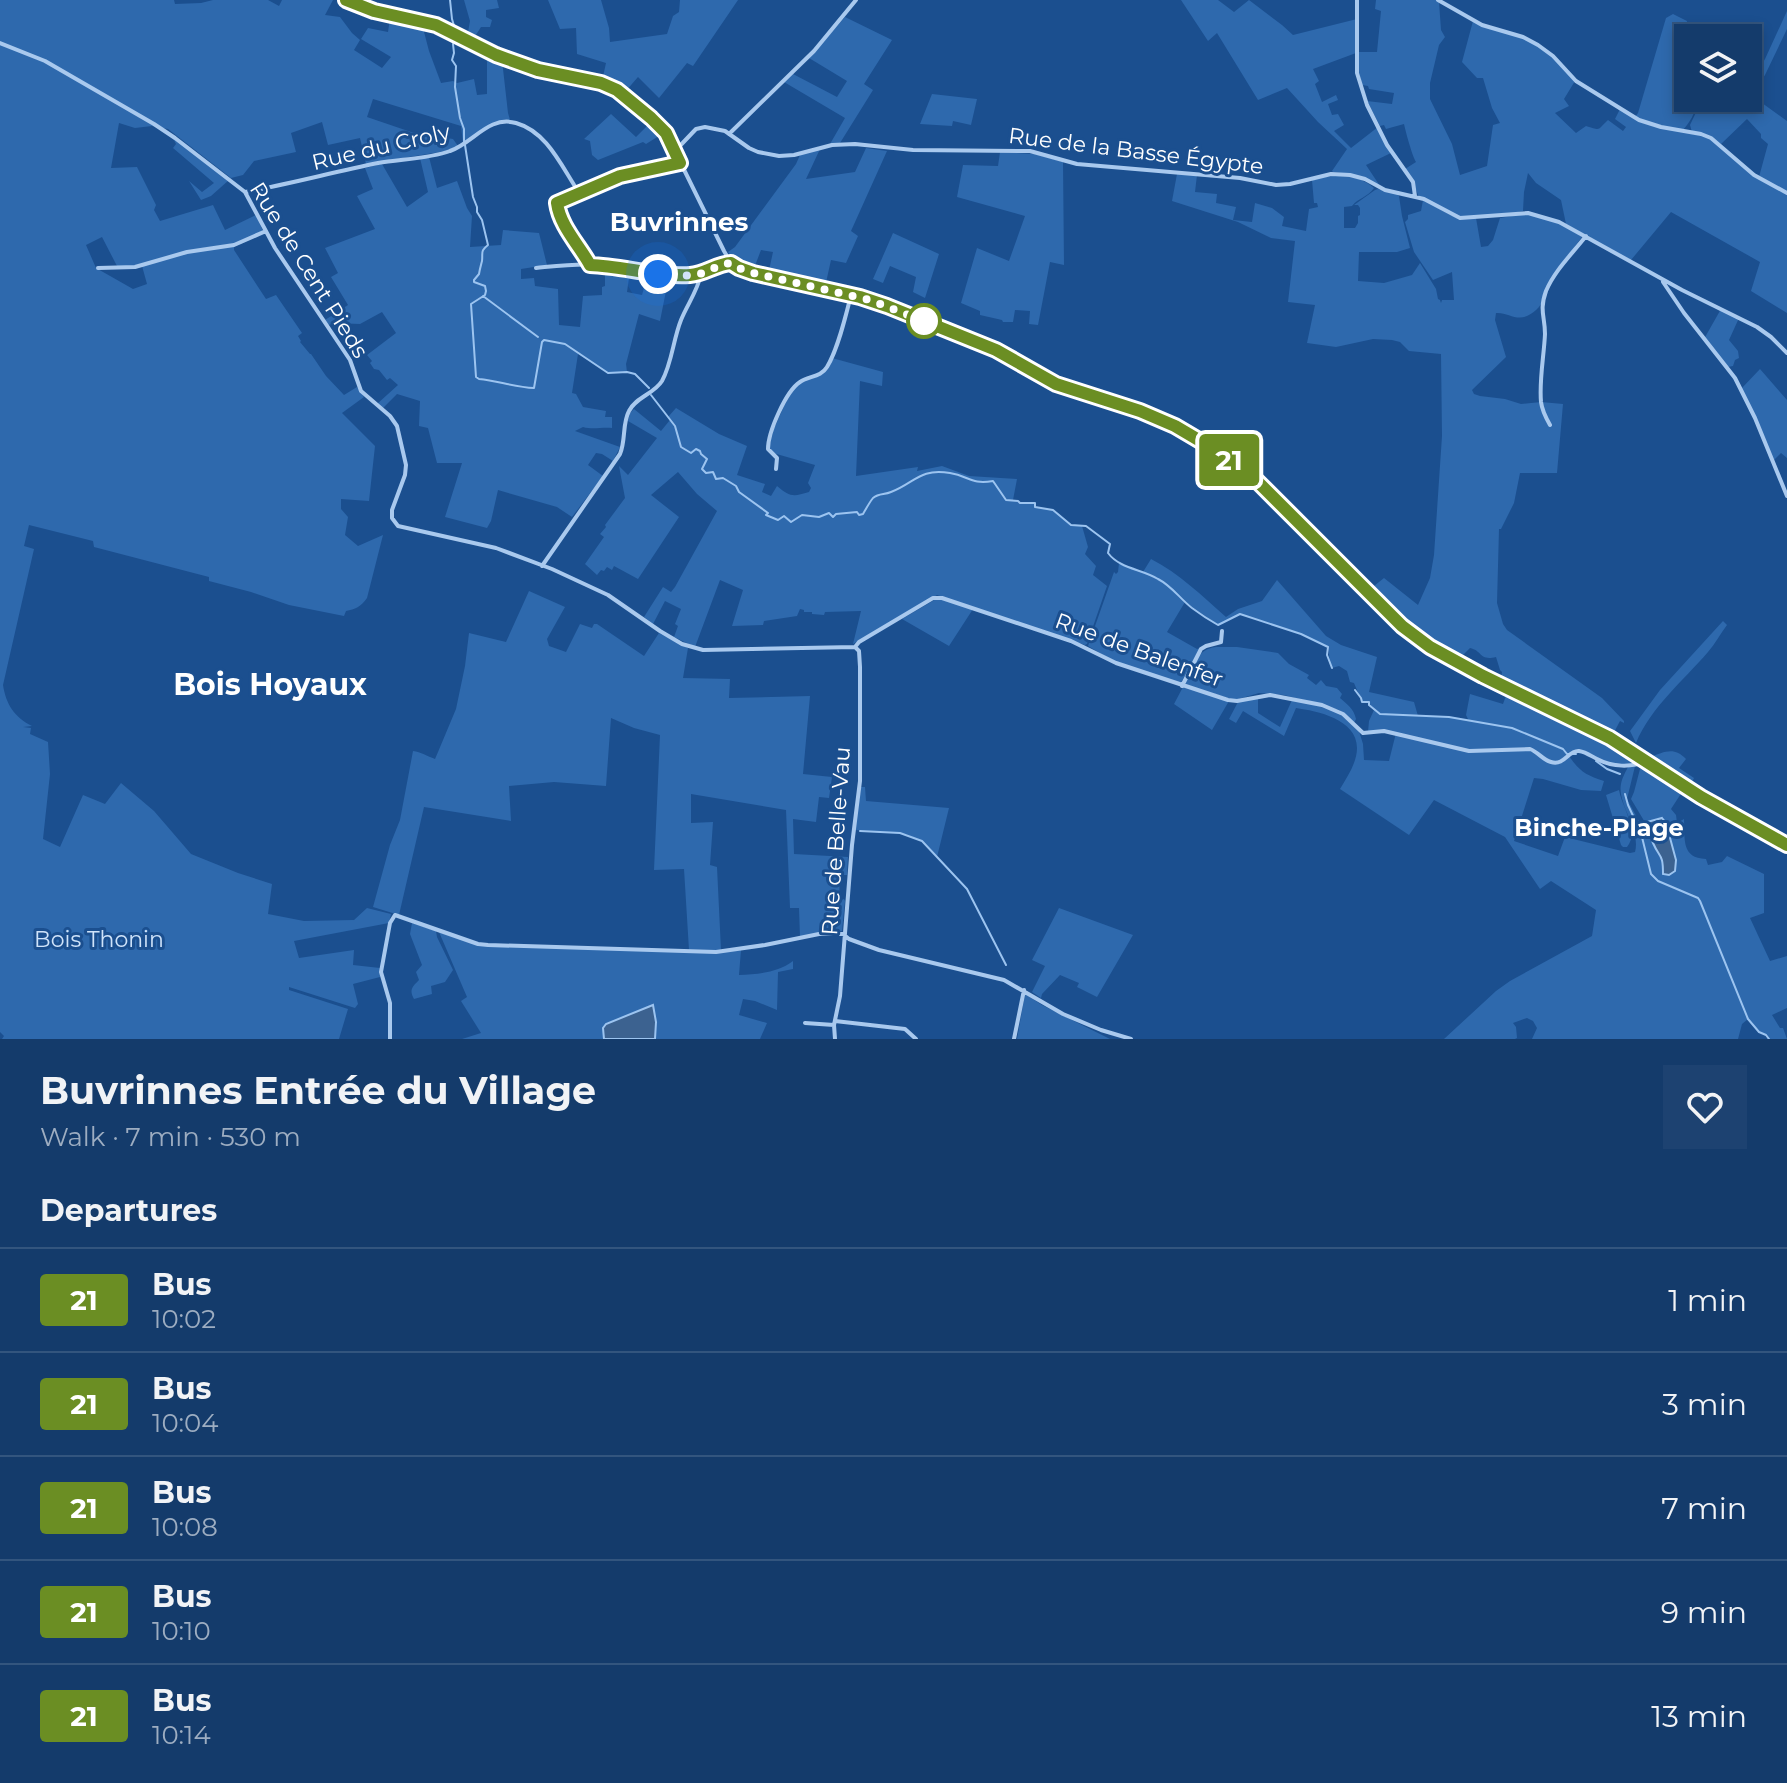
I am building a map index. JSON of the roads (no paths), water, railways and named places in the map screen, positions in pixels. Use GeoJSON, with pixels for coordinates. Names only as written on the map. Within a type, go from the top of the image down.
{"type":"FeatureCollection","features":[{"type":"Feature","properties":{"kind":"street"},"geometry":{"type":"LineString","coordinates":[[346,0],[374,11],[436,25],[496,55],[538,70],[601,83],[617,90],[666,133],[731,263],[753,273],[887,306],[996,350],[1056,384],[1147,413],[1175,426],[1207,444],[1257,481],[1402,626],[1421,641],[1508,690],[1601,733],[1701,797],[1787,845]]}},
{"type":"Feature","properties":{"kind":"street"},"geometry":{"type":"LineString","coordinates":[[675,151],[699,128],[718,128],[729,134],[814,51],[856,0]]}},
{"type":"Feature","properties":{"kind":"street"},"geometry":{"type":"LineString","coordinates":[[1357,0],[1357,67],[1364,96],[1387,145],[1413,182],[1415,196]]}},
{"type":"Feature","properties":{"kind":"street"},"geometry":{"type":"LineString","coordinates":[[1438,0],[1482,25],[1523,37],[1538,45],[1576,81],[1639,120],[1711,138],[1754,175],[1787,193]]}},
{"type":"Feature","properties":{"kind":"street","name":"Rue de Cent Pieds"},"geometry":{"type":"LineString","coordinates":[[0,43],[45,61],[154,124],[245,192],[281,258],[350,360],[361,391],[397,426],[406,468],[392,510],[395,524],[496,548],[579,581],[608,595],[670,638],[695,649],[855,647]]}},
{"type":"Feature","properties":{"kind":"street","name":"Rue du Croly"},"geometry":{"type":"LineString","coordinates":[[245,192],[373,164],[445,153],[494,124],[506,121],[518,123],[541,136],[580,194]]}},
{"type":"Feature","properties":{"kind":"street","name":"Rue de la Basse Égypte"},"geometry":{"type":"LineString","coordinates":[[729,134],[749,148],[774,155],[794,155],[844,144],[913,150],[1030,151],[1077,164],[1240,178],[1276,185],[1326,174],[1346,175],[1365,179],[1385,190],[1428,200],[1460,218],[1528,213],[1559,222],[1662,280],[1757,327],[1787,353]]}},
{"type":"Feature","properties":{"kind":"street"},"geometry":{"type":"LineString","coordinates":[[590,265],[565,226],[556,205],[620,176],[680,163]]}},
{"type":"Feature","properties":{"kind":"street"},"geometry":{"type":"LineString","coordinates":[[98,268],[135,267],[187,252],[234,245],[266,231]]}},
{"type":"Feature","properties":{"kind":"street"},"geometry":{"type":"LineString","coordinates":[[1550,425],[1541,404],[1545,329],[1542,306],[1560,267],[1586,236]]}},
{"type":"Feature","properties":{"kind":"street"},"geometry":{"type":"LineString","coordinates":[[536,268],[590,265],[670,275],[701,274],[731,263]]}},
{"type":"Feature","properties":{"kind":"street"},"geometry":{"type":"LineString","coordinates":[[542,566],[620,454],[630,410],[661,381],[680,323],[701,274]]}},
{"type":"Feature","properties":{"kind":"street"},"geometry":{"type":"LineString","coordinates":[[1662,280],[1735,378],[1787,496]]}},
{"type":"Feature","properties":{"kind":"street"},"geometry":{"type":"LineString","coordinates":[[776,469],[777,458],[768,445],[776,421],[796,385],[826,369],[851,295]]}},
{"type":"Feature","properties":{"kind":"street","name":"Rue de Balenfer"},"geometry":{"type":"LineString","coordinates":[[855,647],[933,598],[942,598],[1071,641],[1111,661],[1232,701],[1270,695],[1322,705],[1343,714],[1363,733],[1384,731],[1469,751],[1530,749],[1555,763],[1582,751],[1612,765],[1634,765],[1646,761]]}},
{"type":"Feature","properties":{"kind":"street"},"geometry":{"type":"LineString","coordinates":[[1182,686],[1202,648],[1221,642],[1222,631]]}},
{"type":"Feature","properties":{"kind":"street","name":"Rue de Belle-Vau"},"geometry":{"type":"LineString","coordinates":[[835,1039],[860,781],[860,667],[859,651],[855,647]]}},
{"type":"Feature","properties":{"kind":"street"},"geometry":{"type":"LineString","coordinates":[[390,1039],[390,1003],[381,972],[390,923],[395,915],[488,945],[716,952],[819,934],[843,934],[889,953],[999,978],[1073,1018],[1131,1039]]}},
{"type":"Feature","properties":{"kind":"street"},"geometry":{"type":"LineString","coordinates":[[1014,1039],[1024,990]]}},
{"type":"Feature","properties":{"kind":"street"},"geometry":{"type":"LineString","coordinates":[[805,1023],[905,1029],[916,1039]]}},
{"type":"Feature","properties":{"kind":"waterway"},"geometry":{"type":"LineString","coordinates":[[450,0],[455,29]]}},
{"type":"Feature","properties":{"kind":"waterway"},"geometry":{"type":"LineString","coordinates":[[453,44],[455,87],[464,142]]}},
{"type":"Feature","properties":{"kind":"waterway"},"geometry":{"type":"LineString","coordinates":[[465,145],[473,197],[488,245],[483,251],[479,274],[474,280],[485,286],[485,295],[471,304],[476,377],[534,388],[544,340],[565,344],[608,373],[635,374],[649,388]]}},
{"type":"Feature","properties":{"kind":"waterway"},"geometry":{"type":"LineString","coordinates":[[483,296],[538,337]]}},
{"type":"Feature","properties":{"kind":"waterway"},"geometry":{"type":"LineString","coordinates":[[651,395],[675,426],[681,447],[691,453],[696,449],[707,459],[702,469],[706,473],[713,472],[716,479],[723,478],[736,486],[739,492],[768,513],[766,515],[778,520],[784,516],[791,522],[802,515],[819,517],[829,513],[833,517],[836,514],[863,514],[875,496],[931,473],[956,474],[980,482],[993,481],[1006,500],[1035,503],[1035,507],[1053,510],[1071,525],[1086,526],[1110,544],[1108,553],[1113,558],[1163,582],[1192,608],[1218,625],[1240,614],[1301,634],[1328,647],[1327,655],[1332,668]]}},
{"type":"Feature","properties":{"kind":"waterway"},"geometry":{"type":"LineString","coordinates":[[1355,690],[1362,702],[1369,702],[1380,714],[1449,717],[1512,728],[1563,749],[1567,754],[1576,754]]}},
{"type":"Feature","properties":{"kind":"waterway"},"geometry":{"type":"LineString","coordinates":[[1515,699],[1599,736],[1635,762]]}},
{"type":"Feature","properties":{"kind":"waterway"},"geometry":{"type":"LineString","coordinates":[[1596,761],[1620,774]]}},
{"type":"Feature","properties":{"kind":"waterway"},"geometry":{"type":"LineString","coordinates":[[1625,794],[1641,833],[1651,874],[1658,881],[1698,898],[1748,1019],[1769,1039]]}},
{"type":"Feature","properties":{"kind":"waterway"},"geometry":{"type":"LineString","coordinates":[[860,831],[900,833],[922,841],[967,889],[1006,965]]}},
{"type":"Feature","properties":{"kind":"district","name":"Buvrinnes"},"geometry":{"type":"Point","coordinates":[679,222]}},
{"type":"Feature","properties":{"kind":"district","name":"Bois Hoyaux"},"geometry":{"type":"Point","coordinates":[270,684]}},
{"type":"Feature","properties":{"kind":"district","name":"Binche-Plage"},"geometry":{"type":"Point","coordinates":[1599,827]}},
{"type":"Feature","properties":{"kind":"park label","name":"Bois Thonin"},"geometry":{"type":"Point","coordinates":[99,939]}}]}
